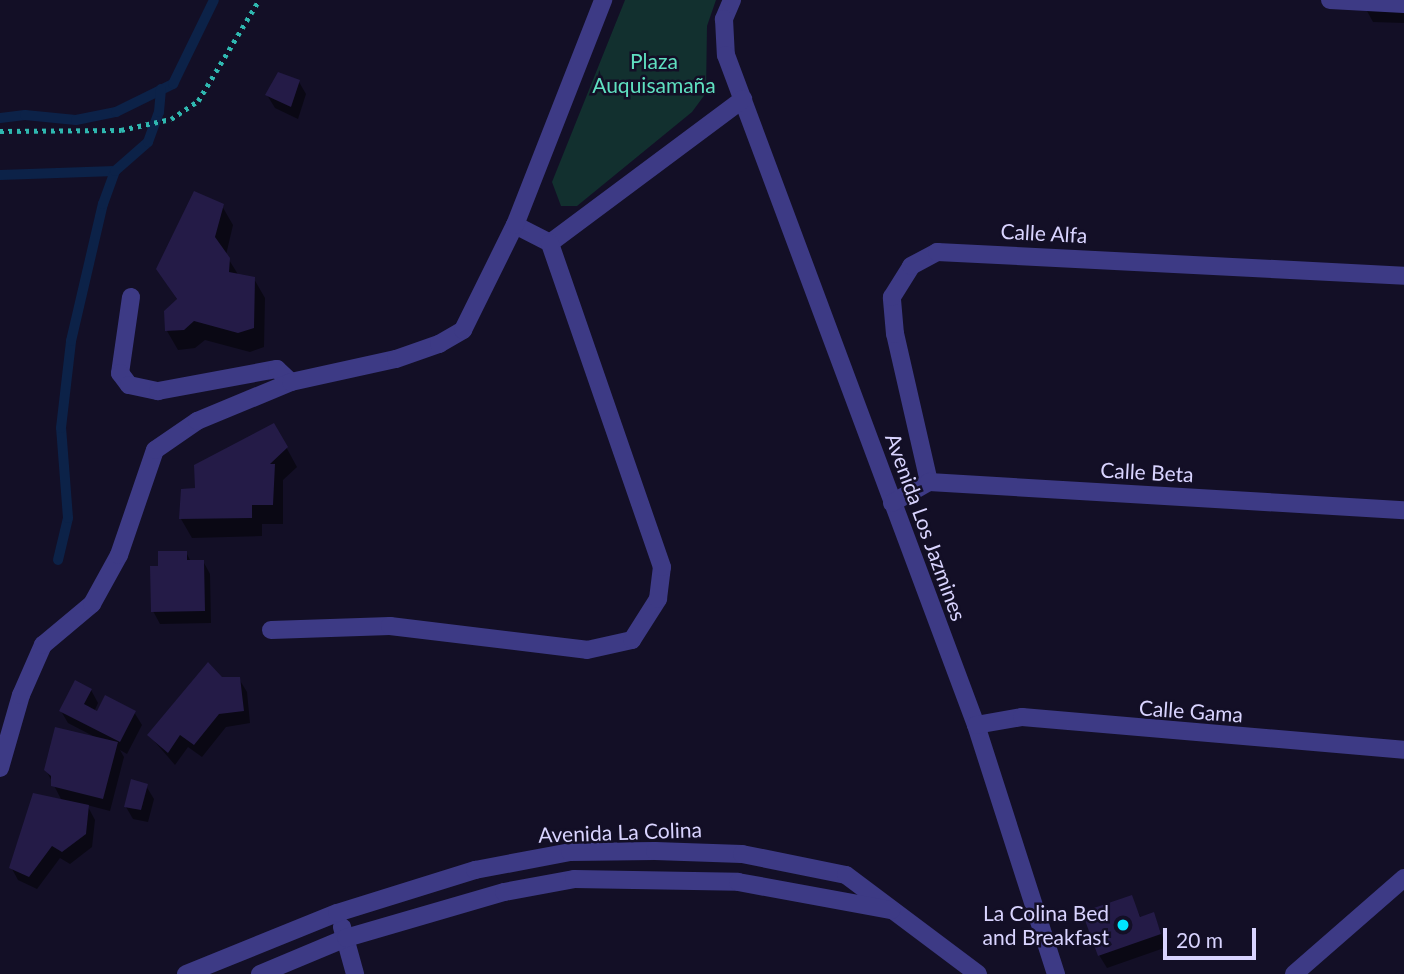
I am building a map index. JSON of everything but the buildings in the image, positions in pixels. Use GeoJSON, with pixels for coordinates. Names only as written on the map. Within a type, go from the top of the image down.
{"type":"FeatureCollection","features":[{"type":"Feature","properties":{"kind":"street"},"geometry":{"type":"LineString","coordinates":[[0,768],[21,695],[43,645],[92,604],[119,555],[155,450],[197,421],[291,382],[396,359],[439,344],[463,330],[515,225],[603,0]]}},
{"type":"Feature","properties":{"kind":"street","name":"Avenida Los Jazmines"},"geometry":{"type":"LineString","coordinates":[[733,0],[724,19],[726,55],[976,725],[1056,974]]}},
{"type":"Feature","properties":{"kind":"street"},"geometry":{"type":"LineString","coordinates":[[1330,0],[1404,4]]}},
{"type":"Feature","properties":{"kind":"street"},"geometry":{"type":"LineString","coordinates":[[550,243],[743,99]]}},
{"type":"Feature","properties":{"kind":"street"},"geometry":{"type":"LineString","coordinates":[[271,630],[390,626],[587,650],[632,640],[658,599],[662,567],[550,243],[515,225]]}},
{"type":"Feature","properties":{"kind":"street","name":"Calle Alfa"},"geometry":{"type":"LineString","coordinates":[[929,482],[919,424],[895,334],[892,297],[911,266],[937,252],[1404,276]]}},
{"type":"Feature","properties":{"kind":"street"},"geometry":{"type":"LineString","coordinates":[[131,297],[120,373],[129,385],[158,391],[277,369],[291,382]]}},
{"type":"Feature","properties":{"kind":"street"},"geometry":{"type":"LineString","coordinates":[[892,503],[929,482]]}},
{"type":"Feature","properties":{"kind":"street","name":"Calle Beta"},"geometry":{"type":"LineString","coordinates":[[929,482],[1404,510]]}},
{"type":"Feature","properties":{"kind":"street","name":"Calle Gama"},"geometry":{"type":"LineString","coordinates":[[976,725],[1022,718],[1404,750]]}},
{"type":"Feature","properties":{"kind":"street","name":"Avenida La Colina"},"geometry":{"type":"LineString","coordinates":[[186,974],[337,913],[475,870],[532,857],[655,851],[742,854],[846,875],[978,974]]}},
{"type":"Feature","properties":{"kind":"street"},"geometry":{"type":"LineString","coordinates":[[532,857],[537,884]]}},
{"type":"Feature","properties":{"kind":"street","name":"Avenida La Colina"},"geometry":{"type":"LineString","coordinates":[[260,974],[346,938],[537,884],[624,878],[738,882],[894,910]]}},
{"type":"Feature","properties":{"kind":"street"},"geometry":{"type":"LineString","coordinates":[[1294,974],[1404,878]]}},
{"type":"Feature","properties":{"kind":"street"},"geometry":{"type":"LineString","coordinates":[[337,913],[355,974]]}},
{"type":"Feature","properties":{"kind":"path"},"geometry":{"type":"LineString","coordinates":[[0,131],[121,130],[171,119],[198,101],[259,0]]}},
{"type":"Feature","properties":{"kind":"green space","name":"Plaza Auquisamaña"},"geometry":{"type":"Polygon","coordinates":[[[625,0],[716,0],[707,26],[706,93],[692,112],[577,206],[561,206],[552,182],[625,0]]]}},
{"type":"Feature","properties":{"kind":"waterway"},"geometry":{"type":"LineString","coordinates":[[0,118],[25,115],[76,120],[116,112],[173,84],[214,0]]}},
{"type":"Feature","properties":{"kind":"waterway"},"geometry":{"type":"LineString","coordinates":[[58,560],[68,518],[61,428],[71,341],[103,204],[115,171],[148,142],[159,112],[161,89]]}},
{"type":"Feature","properties":{"kind":"waterway"},"geometry":{"type":"LineString","coordinates":[[0,175],[115,171]]}},
{"type":"Feature","properties":{"kind":"place","name":"La Colina Bed and Breakfast"},"geometry":{"type":"Point","coordinates":[1123,925]}}]}
